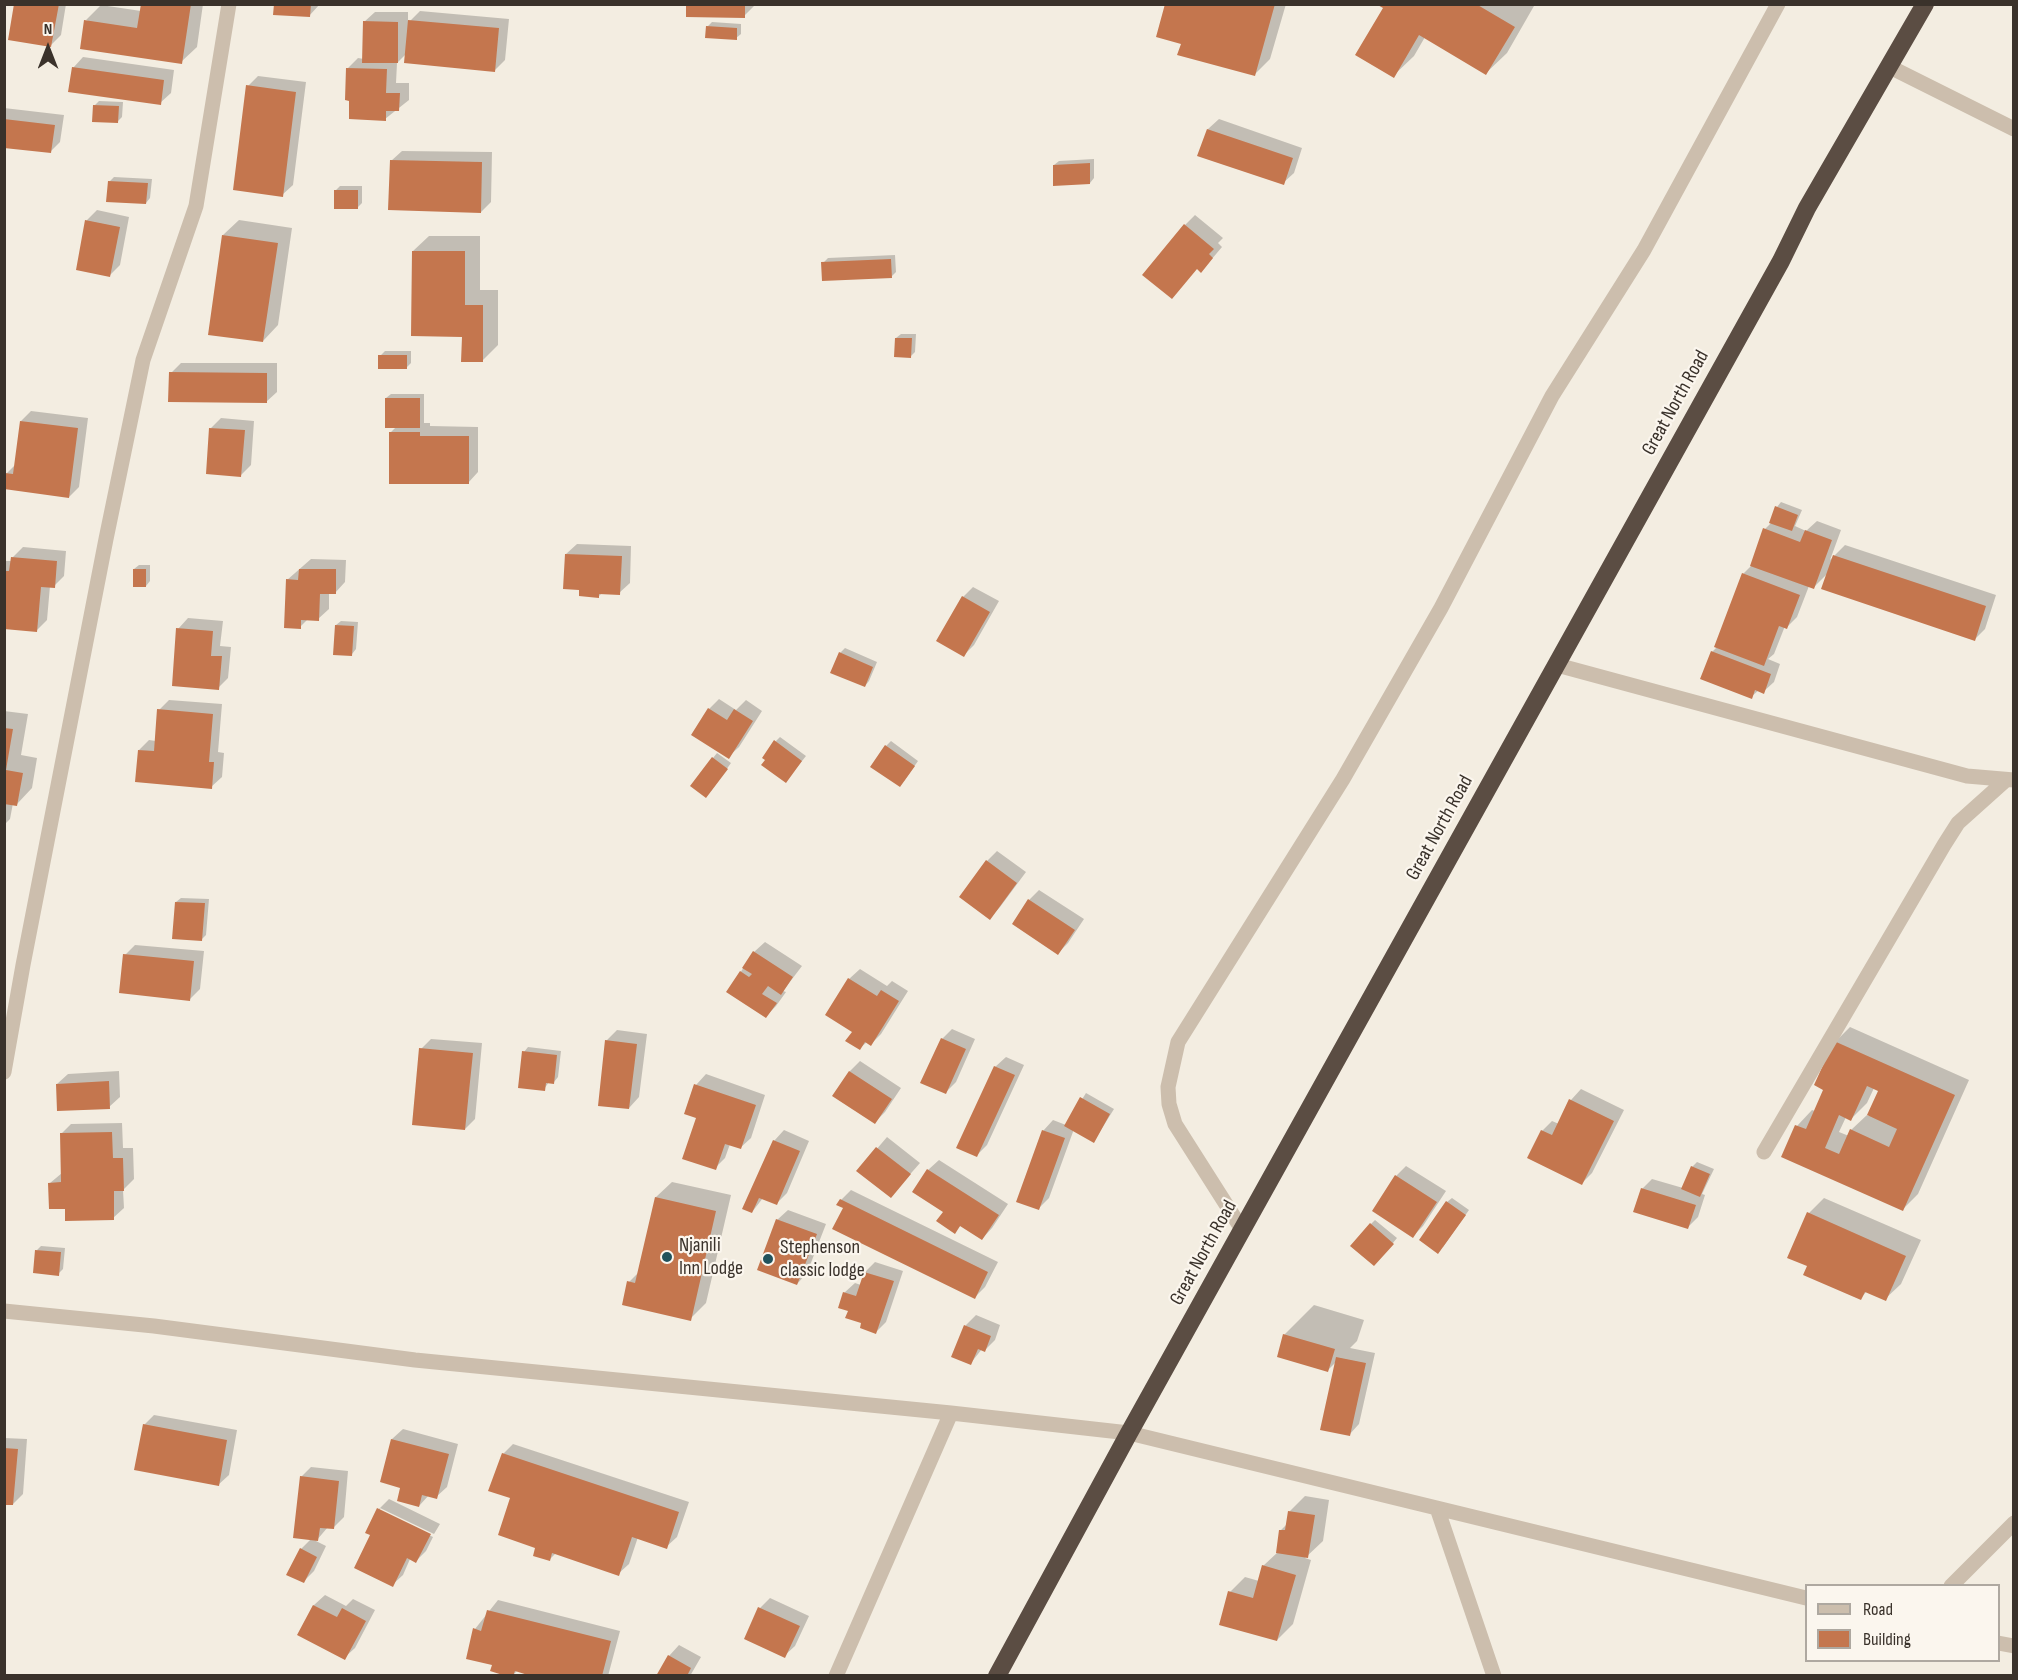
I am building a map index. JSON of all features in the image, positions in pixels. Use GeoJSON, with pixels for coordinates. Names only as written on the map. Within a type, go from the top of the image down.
{"type":"FeatureCollection","features":[{"type":"Feature","properties":{"kind":"highway","name":"Great North Road"},"geometry":{"type":"LineString","coordinates":[[997,1676],[1129,1433],[1781,261],[1807,208],[1925,4]]}},
{"type":"Feature","properties":{"kind":"street"},"geometry":{"type":"LineString","coordinates":[[4,1072],[22,965],[143,360],[196,206],[229,4]]}},
{"type":"Feature","properties":{"kind":"street"},"geometry":{"type":"LineString","coordinates":[[1243,1231],[1175,1124],[1169,1104],[1168,1087],[1178,1042],[1343,779],[1440,609],[1552,396],[1644,250],[1778,4]]}},
{"type":"Feature","properties":{"kind":"street"},"geometry":{"type":"LineString","coordinates":[[1890,67],[2013,129]]}},
{"type":"Feature","properties":{"kind":"street"},"geometry":{"type":"LineString","coordinates":[[1557,665],[1967,776],[2010,780]]}},
{"type":"Feature","properties":{"kind":"street"},"geometry":{"type":"LineString","coordinates":[[1764,1152],[1958,823],[2010,780]]}},
{"type":"Feature","properties":{"kind":"street"},"geometry":{"type":"LineString","coordinates":[[4,1311],[154,1326],[415,1360],[1129,1433],[1805,1598]]}},
{"type":"Feature","properties":{"kind":"street"},"geometry":{"type":"LineString","coordinates":[[836,1676],[951,1413]]}},
{"type":"Feature","properties":{"kind":"street"},"geometry":{"type":"LineString","coordinates":[[1437,1508],[1494,1676]]}},
{"type":"Feature","properties":{"kind":"street"},"geometry":{"type":"LineString","coordinates":[[1953,1584],[2013,1523]]}},
{"type":"Feature","properties":{"kind":"building"},"geometry":{"type":"Polygon","coordinates":[[[14,4],[59,4],[51,47],[8,40],[14,4]]]}},
{"type":"Feature","properties":{"kind":"building"},"geometry":{"type":"Polygon","coordinates":[[[141,4],[191,4],[182,64],[80,49],[84,20],[137,28],[141,4]]]}},
{"type":"Feature","properties":{"kind":"building"},"geometry":{"type":"Polygon","coordinates":[[[274,4],[311,4],[310,17],[273,15],[274,4]]]}},
{"type":"Feature","properties":{"kind":"building"},"geometry":{"type":"Polygon","coordinates":[[[686,4],[745,4],[745,18],[686,17],[686,4]]]}},
{"type":"Feature","properties":{"kind":"building"},"geometry":{"type":"Polygon","coordinates":[[[1165,4],[1275,4],[1255,76],[1177,55],[1181,44],[1156,37],[1165,4]]]}},
{"type":"Feature","properties":{"kind":"building"},"geometry":{"type":"Polygon","coordinates":[[[1376,4],[1476,4],[1515,27],[1486,75],[1419,35],[1394,78],[1355,55],[1383,8],[1376,4]]]}},
{"type":"Feature","properties":{"kind":"building"},"geometry":{"type":"Polygon","coordinates":[[[408,20],[499,28],[495,72],[404,63],[408,20]]]}},
{"type":"Feature","properties":{"kind":"building"},"geometry":{"type":"Polygon","coordinates":[[[363,21],[398,22],[398,63],[362,63],[363,21]]]}},
{"type":"Feature","properties":{"kind":"building"},"geometry":{"type":"Polygon","coordinates":[[[706,26],[737,28],[737,40],[705,38],[706,26]]]}},
{"type":"Feature","properties":{"kind":"building"},"geometry":{"type":"Polygon","coordinates":[[[72,67],[164,80],[161,105],[68,92],[72,67]]]}},
{"type":"Feature","properties":{"kind":"building"},"geometry":{"type":"Polygon","coordinates":[[[346,68],[387,69],[386,93],[400,93],[399,111],[386,111],[386,121],[349,119],[349,101],[345,100],[346,68]]]}},
{"type":"Feature","properties":{"kind":"building"},"geometry":{"type":"Polygon","coordinates":[[[246,85],[296,92],[283,197],[233,190],[246,85]]]}},
{"type":"Feature","properties":{"kind":"building"},"geometry":{"type":"Polygon","coordinates":[[[93,105],[119,106],[118,123],[92,122],[93,105]]]}},
{"type":"Feature","properties":{"kind":"building"},"geometry":{"type":"Polygon","coordinates":[[[4,119],[55,125],[51,153],[4,148],[4,119]]]}},
{"type":"Feature","properties":{"kind":"building"},"geometry":{"type":"Polygon","coordinates":[[[1207,129],[1293,158],[1284,185],[1197,156],[1207,129]]]}},
{"type":"Feature","properties":{"kind":"building"},"geometry":{"type":"Polygon","coordinates":[[[390,160],[482,162],[481,213],[388,210],[390,160]]]}},
{"type":"Feature","properties":{"kind":"building"},"geometry":{"type":"Polygon","coordinates":[[[1090,163],[1090,184],[1053,186],[1053,165],[1090,163]]]}},
{"type":"Feature","properties":{"kind":"building"},"geometry":{"type":"Polygon","coordinates":[[[108,181],[148,183],[146,204],[106,202],[108,181]]]}},
{"type":"Feature","properties":{"kind":"building"},"geometry":{"type":"Polygon","coordinates":[[[334,190],[358,190],[358,209],[334,209],[334,190]]]}},
{"type":"Feature","properties":{"kind":"building"},"geometry":{"type":"Polygon","coordinates":[[[85,220],[120,227],[110,277],[76,270],[85,220]]]}},
{"type":"Feature","properties":{"kind":"building"},"geometry":{"type":"Polygon","coordinates":[[[1184,224],[1214,249],[1209,254],[1213,258],[1201,273],[1197,269],[1172,299],[1142,275],[1184,224]]]}},
{"type":"Feature","properties":{"kind":"building"},"geometry":{"type":"Polygon","coordinates":[[[222,235],[278,243],[263,342],[208,335],[222,235]]]}},
{"type":"Feature","properties":{"kind":"building"},"geometry":{"type":"Polygon","coordinates":[[[412,251],[465,251],[465,305],[483,305],[483,362],[461,362],[462,337],[411,336],[412,251]]]}},
{"type":"Feature","properties":{"kind":"building"},"geometry":{"type":"Polygon","coordinates":[[[891,259],[892,278],[822,281],[821,262],[891,259]]]}},
{"type":"Feature","properties":{"kind":"building"},"geometry":{"type":"Polygon","coordinates":[[[895,338],[912,338],[911,358],[894,357],[895,338]]]}},
{"type":"Feature","properties":{"kind":"building"},"geometry":{"type":"Polygon","coordinates":[[[378,355],[407,355],[407,369],[378,369],[378,355]]]}},
{"type":"Feature","properties":{"kind":"building"},"geometry":{"type":"Polygon","coordinates":[[[169,372],[267,373],[267,403],[168,402],[169,372]]]}},
{"type":"Feature","properties":{"kind":"building"},"geometry":{"type":"Polygon","coordinates":[[[385,398],[420,398],[420,428],[385,428],[385,398]]]}},
{"type":"Feature","properties":{"kind":"building"},"geometry":{"type":"Polygon","coordinates":[[[20,421],[78,428],[69,498],[4,489],[5,473],[13,474],[20,421]]]}},
{"type":"Feature","properties":{"kind":"building"},"geometry":{"type":"Polygon","coordinates":[[[209,428],[245,430],[241,477],[206,474],[209,428]]]}},
{"type":"Feature","properties":{"kind":"building"},"geometry":{"type":"Polygon","coordinates":[[[389,432],[420,432],[420,436],[469,436],[469,484],[389,484],[389,432]]]}},
{"type":"Feature","properties":{"kind":"building"},"geometry":{"type":"Polygon","coordinates":[[[1775,506],[1798,515],[1792,531],[1769,523],[1775,506]]]}},
{"type":"Feature","properties":{"kind":"building"},"geometry":{"type":"Polygon","coordinates":[[[1763,528],[1800,542],[1805,530],[1832,540],[1814,589],[1750,566],[1763,528]]]}},
{"type":"Feature","properties":{"kind":"building"},"geometry":{"type":"Polygon","coordinates":[[[565,554],[622,556],[620,595],[599,594],[599,598],[579,596],[579,590],[563,589],[565,554]]]}},
{"type":"Feature","properties":{"kind":"building"},"geometry":{"type":"Polygon","coordinates":[[[1833,555],[1986,606],[1975,641],[1821,589],[1833,555]]]}},
{"type":"Feature","properties":{"kind":"building"},"geometry":{"type":"Polygon","coordinates":[[[11,557],[57,561],[55,588],[41,587],[37,632],[4,629],[4,571],[9,571],[11,557]]]}},
{"type":"Feature","properties":{"kind":"building"},"geometry":{"type":"Polygon","coordinates":[[[133,569],[146,569],[146,587],[133,587],[133,569]]]}},
{"type":"Feature","properties":{"kind":"building"},"geometry":{"type":"Polygon","coordinates":[[[299,569],[336,569],[336,594],[320,594],[319,621],[301,620],[301,629],[284,628],[286,579],[298,580],[299,569]]]}},
{"type":"Feature","properties":{"kind":"building"},"geometry":{"type":"Polygon","coordinates":[[[1742,573],[1800,595],[1787,629],[1779,626],[1764,666],[1714,647],[1742,573]]]}},
{"type":"Feature","properties":{"kind":"building"},"geometry":{"type":"Polygon","coordinates":[[[962,596],[990,612],[964,657],[936,641],[962,596]]]}},
{"type":"Feature","properties":{"kind":"building"},"geometry":{"type":"Polygon","coordinates":[[[335,625],[354,626],[352,656],[333,655],[335,625]]]}},
{"type":"Feature","properties":{"kind":"building"},"geometry":{"type":"Polygon","coordinates":[[[176,628],[213,631],[211,656],[222,656],[219,690],[172,686],[176,628]]]}},
{"type":"Feature","properties":{"kind":"building"},"geometry":{"type":"Polygon","coordinates":[[[1711,651],[1771,674],[1764,694],[1755,690],[1752,699],[1700,679],[1711,651]]]}},
{"type":"Feature","properties":{"kind":"building"},"geometry":{"type":"Polygon","coordinates":[[[839,652],[873,667],[865,687],[830,673],[839,652]]]}},
{"type":"Feature","properties":{"kind":"building"},"geometry":{"type":"Polygon","coordinates":[[[708,708],[727,720],[734,709],[753,721],[729,759],[691,735],[708,708]]]}},
{"type":"Feature","properties":{"kind":"building"},"geometry":{"type":"Polygon","coordinates":[[[157,709],[213,714],[209,762],[214,762],[212,789],[135,782],[138,750],[154,751],[157,709]]]}},
{"type":"Feature","properties":{"kind":"building"},"geometry":{"type":"Polygon","coordinates":[[[4,728],[13,729],[6,770],[23,773],[17,806],[4,804],[4,728]]]}},
{"type":"Feature","properties":{"kind":"building"},"geometry":{"type":"Polygon","coordinates":[[[774,740],[802,761],[786,783],[761,765],[765,760],[762,758],[774,740]]]}},
{"type":"Feature","properties":{"kind":"building"},"geometry":{"type":"Polygon","coordinates":[[[885,745],[915,766],[900,787],[870,767],[885,745]]]}},
{"type":"Feature","properties":{"kind":"building"},"geometry":{"type":"Polygon","coordinates":[[[712,757],[728,769],[706,798],[690,786],[712,757]]]}},
{"type":"Feature","properties":{"kind":"building"},"geometry":{"type":"Polygon","coordinates":[[[986,860],[1017,883],[990,920],[959,897],[986,860]]]}},
{"type":"Feature","properties":{"kind":"building"},"geometry":{"type":"Polygon","coordinates":[[[1028,899],[1075,930],[1058,955],[1012,924],[1028,899]]]}},
{"type":"Feature","properties":{"kind":"building"},"geometry":{"type":"Polygon","coordinates":[[[175,902],[205,903],[202,941],[172,939],[175,902]]]}},
{"type":"Feature","properties":{"kind":"building"},"geometry":{"type":"Polygon","coordinates":[[[753,951],[793,977],[781,995],[768,986],[762,994],[777,1003],[766,1018],[726,992],[740,971],[749,977],[752,974],[742,968],[753,951]]]}},
{"type":"Feature","properties":{"kind":"building"},"geometry":{"type":"Polygon","coordinates":[[[123,954],[194,961],[190,1001],[119,993],[123,954]]]}},
{"type":"Feature","properties":{"kind":"building"},"geometry":{"type":"Polygon","coordinates":[[[848,978],[877,996],[881,990],[899,1001],[871,1046],[865,1042],[860,1050],[845,1041],[852,1032],[825,1015],[848,978]]]}},
{"type":"Feature","properties":{"kind":"building"},"geometry":{"type":"Polygon","coordinates":[[[941,1038],[966,1049],[946,1094],[920,1083],[941,1038]]]}},
{"type":"Feature","properties":{"kind":"building"},"geometry":{"type":"Polygon","coordinates":[[[605,1040],[637,1044],[629,1109],[598,1106],[605,1040]]]}},
{"type":"Feature","properties":{"kind":"building"},"geometry":{"type":"Polygon","coordinates":[[[1834,1041],[1955,1095],[1903,1211],[1781,1157],[1795,1125],[1806,1129],[1823,1090],[1814,1085],[1834,1041]],[[1867,1086],[1851,1121],[1839,1115],[1825,1148],[1839,1154],[1850,1129],[1889,1147],[1897,1129],[1867,1115],[1878,1091],[1867,1086]]]}},
{"type":"Feature","properties":{"kind":"building"},"geometry":{"type":"Polygon","coordinates":[[[419,1048],[473,1053],[465,1130],[412,1125],[419,1048]]]}},
{"type":"Feature","properties":{"kind":"building"},"geometry":{"type":"Polygon","coordinates":[[[522,1051],[557,1055],[554,1084],[546,1083],[545,1091],[518,1088],[522,1051]]]}},
{"type":"Feature","properties":{"kind":"building"},"geometry":{"type":"Polygon","coordinates":[[[994,1066],[1015,1075],[977,1157],[956,1148],[994,1066]]]}},
{"type":"Feature","properties":{"kind":"building"},"geometry":{"type":"Polygon","coordinates":[[[849,1071],[892,1099],[875,1124],[832,1096],[849,1071]]]}},
{"type":"Feature","properties":{"kind":"building"},"geometry":{"type":"Polygon","coordinates":[[[109,1081],[110,1109],[57,1111],[56,1084],[109,1081]]]}},
{"type":"Feature","properties":{"kind":"building"},"geometry":{"type":"Polygon","coordinates":[[[694,1084],[756,1105],[741,1149],[725,1144],[716,1170],[682,1159],[696,1118],[684,1114],[694,1084]]]}},
{"type":"Feature","properties":{"kind":"building"},"geometry":{"type":"Polygon","coordinates":[[[1080,1097],[1110,1114],[1094,1143],[1064,1126],[1080,1097]]]}},
{"type":"Feature","properties":{"kind":"building"},"geometry":{"type":"Polygon","coordinates":[[[1569,1099],[1614,1121],[1582,1185],[1527,1158],[1541,1130],[1552,1135],[1569,1099]]]}},
{"type":"Feature","properties":{"kind":"building"},"geometry":{"type":"Polygon","coordinates":[[[1042,1130],[1065,1138],[1039,1210],[1016,1202],[1042,1130]]]}},
{"type":"Feature","properties":{"kind":"building"},"geometry":{"type":"Polygon","coordinates":[[[112,1132],[113,1158],[123,1158],[124,1191],[114,1191],[114,1220],[65,1221],[65,1209],[49,1209],[48,1183],[61,1182],[60,1133],[112,1132]]]}},
{"type":"Feature","properties":{"kind":"building"},"geometry":{"type":"Polygon","coordinates":[[[773,1140],[800,1151],[777,1205],[759,1198],[752,1213],[742,1209],[773,1140]]]}},
{"type":"Feature","properties":{"kind":"building"},"geometry":{"type":"Polygon","coordinates":[[[876,1147],[911,1174],[891,1198],[856,1171],[876,1147]]]}},
{"type":"Feature","properties":{"kind":"building"},"geometry":{"type":"Polygon","coordinates":[[[1691,1166],[1710,1174],[1700,1197],[1681,1189],[1691,1166]]]}},
{"type":"Feature","properties":{"kind":"building"},"geometry":{"type":"Polygon","coordinates":[[[927,1169],[999,1215],[982,1240],[960,1226],[955,1234],[936,1221],[943,1212],[912,1192],[927,1169]]]}},
{"type":"Feature","properties":{"kind":"building"},"geometry":{"type":"Polygon","coordinates":[[[1395,1175],[1437,1202],[1413,1238],[1372,1211],[1395,1175]]]}},
{"type":"Feature","properties":{"kind":"building"},"geometry":{"type":"Polygon","coordinates":[[[1641,1188],[1696,1205],[1688,1229],[1633,1212],[1641,1188]]]}},
{"type":"Feature","properties":{"kind":"building"},"geometry":{"type":"Polygon","coordinates":[[[655,1197],[716,1211],[691,1321],[622,1305],[627,1281],[635,1283],[655,1197]]]}},
{"type":"Feature","properties":{"kind":"building"},"geometry":{"type":"Polygon","coordinates":[[[840,1199],[988,1272],[975,1299],[832,1229],[843,1208],[836,1205],[840,1199]]]}},
{"type":"Feature","properties":{"kind":"building"},"geometry":{"type":"Polygon","coordinates":[[[1446,1201],[1466,1215],[1438,1254],[1419,1240],[1446,1201]]]}},
{"type":"Feature","properties":{"kind":"building"},"geometry":{"type":"Polygon","coordinates":[[[1807,1212],[1906,1256],[1886,1301],[1865,1292],[1861,1300],[1803,1275],[1807,1266],[1787,1258],[1807,1212]]]}},
{"type":"Feature","properties":{"kind":"building"},"geometry":{"type":"Polygon","coordinates":[[[776,1219],[817,1234],[797,1285],[757,1270],[776,1219]]]}},
{"type":"Feature","properties":{"kind":"building"},"geometry":{"type":"Polygon","coordinates":[[[1370,1223],[1394,1244],[1374,1266],[1350,1246],[1370,1223]]]}},
{"type":"Feature","properties":{"kind":"building"},"geometry":{"type":"Polygon","coordinates":[[[35,1250],[61,1252],[59,1276],[33,1273],[35,1250]]]}},
{"type":"Feature","properties":{"kind":"building"},"geometry":{"type":"Polygon","coordinates":[[[864,1272],[894,1281],[876,1334],[860,1328],[861,1323],[845,1318],[848,1311],[838,1308],[843,1292],[856,1296],[864,1272]]]}},
{"type":"Feature","properties":{"kind":"building"},"geometry":{"type":"Polygon","coordinates":[[[964,1325],[991,1336],[985,1352],[978,1349],[971,1365],[951,1357],[964,1325]]]}},
{"type":"Feature","properties":{"kind":"building"},"geometry":{"type":"Polygon","coordinates":[[[1283,1334],[1335,1349],[1328,1372],[1277,1357],[1283,1334]]]}},
{"type":"Feature","properties":{"kind":"building"},"geometry":{"type":"Polygon","coordinates":[[[1336,1357],[1366,1363],[1350,1436],[1320,1430],[1336,1357]]]}},
{"type":"Feature","properties":{"kind":"building"},"geometry":{"type":"Polygon","coordinates":[[[143,1424],[227,1440],[219,1486],[134,1470],[143,1424]]]}},
{"type":"Feature","properties":{"kind":"building"},"geometry":{"type":"Polygon","coordinates":[[[391,1439],[449,1454],[437,1499],[422,1495],[419,1507],[397,1501],[400,1488],[380,1482],[391,1439]]]}},
{"type":"Feature","properties":{"kind":"building"},"geometry":{"type":"Polygon","coordinates":[[[4,1448],[18,1449],[13,1505],[4,1505],[4,1448]]]}},
{"type":"Feature","properties":{"kind":"building"},"geometry":{"type":"Polygon","coordinates":[[[502,1453],[679,1512],[667,1549],[632,1537],[619,1576],[552,1553],[550,1561],[533,1556],[535,1548],[498,1535],[510,1498],[488,1491],[502,1453]]]}},
{"type":"Feature","properties":{"kind":"building"},"geometry":{"type":"Polygon","coordinates":[[[300,1476],[339,1481],[334,1529],[320,1528],[318,1541],[293,1538],[300,1476]]]}},
{"type":"Feature","properties":{"kind":"building"},"geometry":{"type":"Polygon","coordinates":[[[377,1508],[431,1534],[416,1563],[407,1558],[393,1587],[354,1568],[370,1535],[365,1533],[377,1508]]]}},
{"type":"Feature","properties":{"kind":"building"},"geometry":{"type":"Polygon","coordinates":[[[1288,1511],[1315,1515],[1308,1558],[1276,1553],[1279,1530],[1285,1530],[1288,1511]]]}},
{"type":"Feature","properties":{"kind":"building"},"geometry":{"type":"Polygon","coordinates":[[[300,1548],[317,1557],[304,1583],[286,1575],[300,1548]]]}},
{"type":"Feature","properties":{"kind":"building"},"geometry":{"type":"Polygon","coordinates":[[[1262,1565],[1296,1575],[1277,1641],[1219,1625],[1228,1591],[1253,1598],[1262,1565]]]}},
{"type":"Feature","properties":{"kind":"building"},"geometry":{"type":"Polygon","coordinates":[[[313,1605],[337,1617],[342,1608],[366,1621],[345,1660],[297,1635],[313,1605]]]}},
{"type":"Feature","properties":{"kind":"building"},"geometry":{"type":"Polygon","coordinates":[[[758,1607],[800,1626],[785,1658],[744,1639],[758,1607]]]}},
{"type":"Feature","properties":{"kind":"building"},"geometry":{"type":"Polygon","coordinates":[[[487,1610],[611,1641],[602,1676],[531,1676],[515,1671],[513,1676],[506,1676],[490,1671],[492,1665],[466,1659],[473,1628],[481,1631],[487,1610]]]}},
{"type":"Feature","properties":{"kind":"building"},"geometry":{"type":"Polygon","coordinates":[[[668,1655],[691,1668],[687,1676],[656,1676],[668,1655]]]}},
{"type":"Feature","properties":{"kind":"place","name":"Njanili Inn Lodge"},"geometry":{"type":"Point","coordinates":[667,1257]}},
{"type":"Feature","properties":{"kind":"place","name":"Stephenson classic lodge"},"geometry":{"type":"Point","coordinates":[768,1259]}}]}
